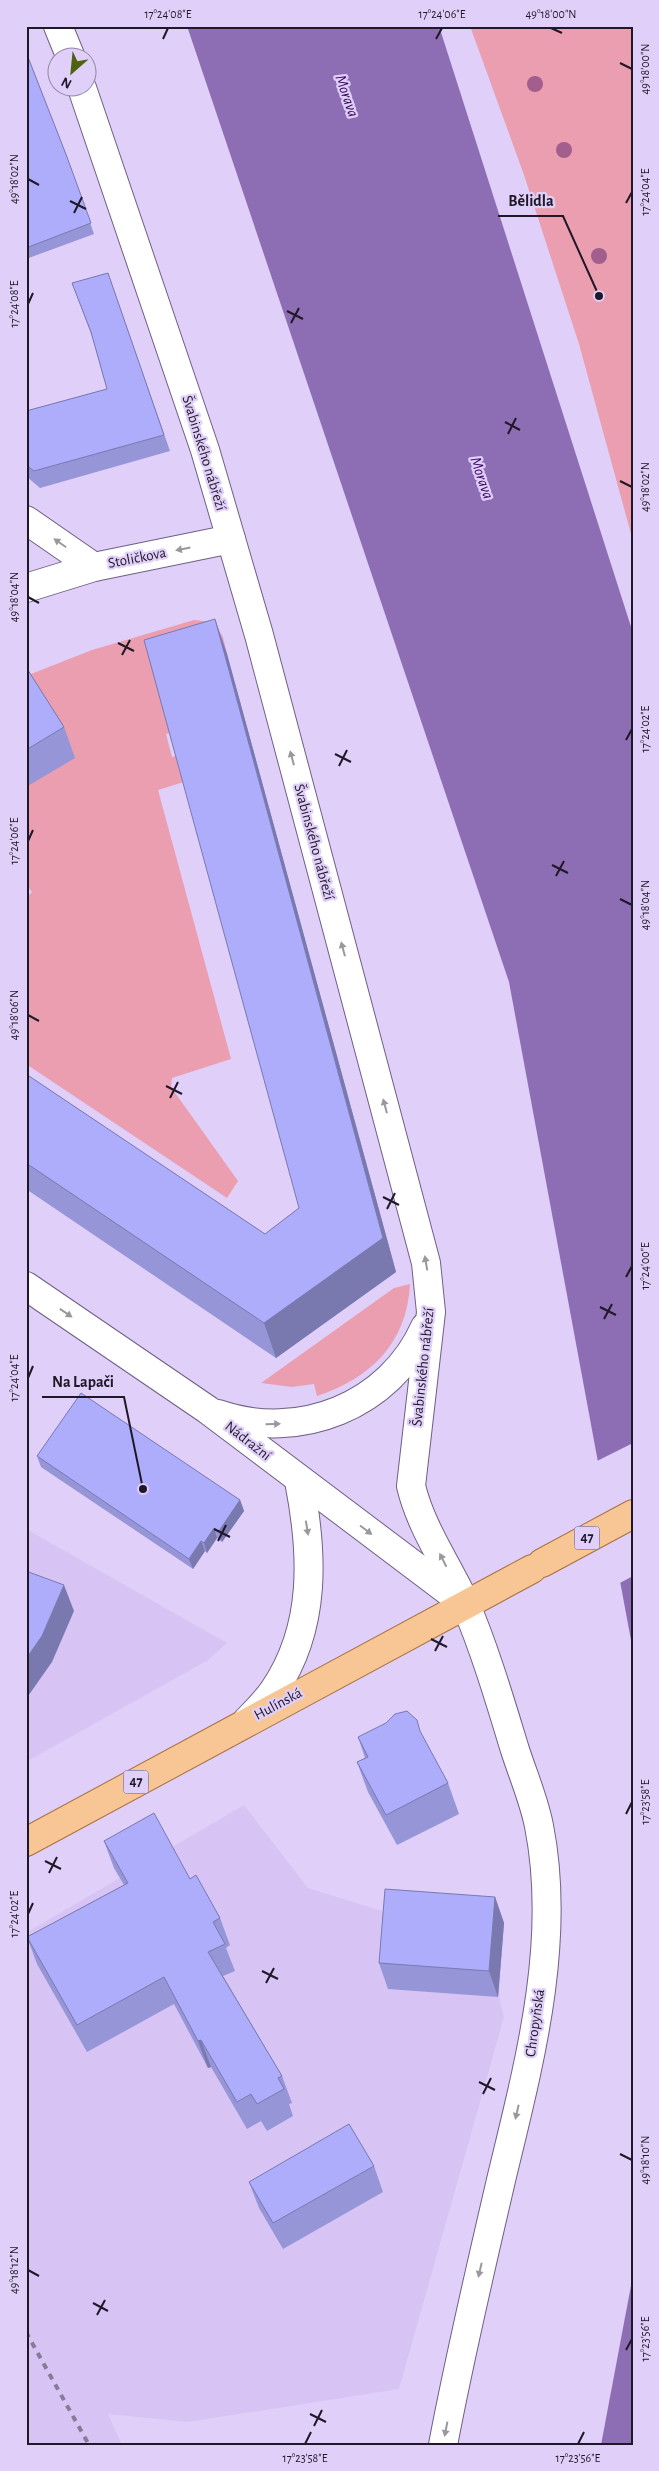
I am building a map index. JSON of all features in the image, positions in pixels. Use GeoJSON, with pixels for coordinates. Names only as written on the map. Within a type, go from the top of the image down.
{"type":"FeatureCollection","features":[{"type":"Feature","properties":{"kind":"main road","name":"Hulínská"},"geometry":{"type":"LineString","coordinates":[[26,1842],[633,1514]]}},
{"type":"Feature","properties":{"kind":"street"},"geometry":{"type":"LineString","coordinates":[[58,26],[67,48]]}},
{"type":"Feature","properties":{"kind":"street","name":"Švabinského nábřeží"},"geometry":{"type":"LineString","coordinates":[[85,98],[205,450],[262,645],[426,1263],[431,1312],[411,1486],[416,1508],[465,1604]]}},
{"type":"Feature","properties":{"kind":"street","name":"Stoličkova"},"geometry":{"type":"LineString","coordinates":[[26,520],[94,567],[231,539]]}},
{"type":"Feature","properties":{"kind":"street"},"geometry":{"type":"LineString","coordinates":[[26,588],[94,567]]}},
{"type":"Feature","properties":{"kind":"street","name":"Nádražní"},"geometry":{"type":"LineString","coordinates":[[26,1286],[208,1410],[298,1480],[465,1604]]}},
{"type":"Feature","properties":{"kind":"street"},"geometry":{"type":"LineString","coordinates":[[208,1410],[237,1420],[266,1424],[296,1423],[326,1417],[354,1405],[379,1388],[401,1366],[419,1340],[431,1312]]}},
{"type":"Feature","properties":{"kind":"street"},"geometry":{"type":"LineString","coordinates":[[246,1722],[274,1691],[299,1634],[307,1604],[310,1572],[309,1540],[298,1480]]}},
{"type":"Feature","properties":{"kind":"street","name":"Chropyňská"},"geometry":{"type":"LineString","coordinates":[[443,2445],[459,2358],[529,2064],[539,1999],[546,1929],[545,1881],[539,1825],[499,1699],[465,1604]]}},
{"type":"Feature","properties":{"kind":"shaded area"},"geometry":{"type":"Polygon","coordinates":[[[470,26],[633,26],[633,541],[579,344],[524,175],[470,26]]]}},
{"type":"Feature","properties":{"kind":"shaded area"},"geometry":{"type":"Polygon","coordinates":[[[194,620],[213,622],[223,637],[227,654],[157,674],[173,732],[166,734],[172,757],[180,755],[187,781],[158,790],[231,1059],[172,1078],[171,1087],[238,1181],[227,1198],[26,1064],[26,898],[32,892],[26,884],[26,676],[92,650],[194,620]]]}},
{"type":"Feature","properties":{"kind":"shaded area"},"geometry":{"type":"Polygon","coordinates":[[[410,1284],[402,1324],[393,1341],[383,1355],[354,1379],[317,1396],[314,1384],[292,1387],[261,1383],[394,1288],[410,1284]]]}},
{"type":"Feature","properties":{"kind":"shaded area"},"geometry":{"type":"Polygon","coordinates":[[[26,1529],[227,1643],[208,1660],[26,1762],[26,1529]]]}},
{"type":"Feature","properties":{"kind":"shaded area"},"geometry":{"type":"Polygon","coordinates":[[[244,1805],[308,1888],[395,1915],[504,1923],[499,1997],[504,2017],[399,2389],[188,2422],[108,2414],[122,2445],[26,2445],[26,1933],[244,1805]]]}},
{"type":"Feature","properties":{"kind":"water","name":"Morava"},"geometry":{"type":"Polygon","coordinates":[[[187,26],[439,26],[633,633],[633,1651],[509,982],[187,26]]]}},
{"type":"Feature","properties":{"kind":"water"},"geometry":{"type":"Polygon","coordinates":[[[633,2275],[633,2445],[601,2445],[633,2275]]]}},
{"type":"Feature","properties":{"kind":"pier"},"geometry":{"type":"Polygon","coordinates":[[[633,1443],[633,1576],[618,1584],[595,1462],[633,1443]]]}},
{"type":"Feature","properties":{"kind":"building"},"geometry":{"type":"Polygon","coordinates":[[[26,52],[91,223],[26,248],[26,52]]]}},
{"type":"Feature","properties":{"kind":"building"},"geometry":{"type":"Polygon","coordinates":[[[108,273],[164,435],[34,471],[26,465],[26,411],[107,389],[91,332],[72,283],[108,273]]]}},
{"type":"Feature","properties":{"kind":"building"},"geometry":{"type":"Polygon","coordinates":[[[215,619],[383,1238],[264,1323],[26,1163],[26,1074],[265,1234],[299,1208],[144,640],[215,619]]]}},
{"type":"Feature","properties":{"kind":"building"},"geometry":{"type":"Polygon","coordinates":[[[26,667],[64,727],[26,750],[26,667]]]}},
{"type":"Feature","properties":{"kind":"building"},"geometry":{"type":"Polygon","coordinates":[[[81,1393],[240,1500],[219,1531],[214,1528],[204,1543],[201,1541],[189,1559],[37,1456],[81,1393]]]}},
{"type":"Feature","properties":{"kind":"building"},"geometry":{"type":"Polygon","coordinates":[[[26,1571],[64,1585],[42,1636],[26,1659],[26,1571]]]}},
{"type":"Feature","properties":{"kind":"building"},"geometry":{"type":"Polygon","coordinates":[[[407,1711],[417,1720],[420,1731],[448,1783],[386,1815],[357,1762],[368,1757],[358,1737],[386,1723],[395,1714],[407,1711]]]}},
{"type":"Feature","properties":{"kind":"building"},"geometry":{"type":"Polygon","coordinates":[[[154,1813],[190,1879],[196,1875],[220,1918],[213,1922],[225,1944],[208,1952],[282,2076],[278,2078],[284,2089],[257,2104],[251,2094],[237,2102],[201,2040],[198,2041],[164,1977],[77,2025],[27,1937],[128,1883],[104,1841],[154,1813]]]}},
{"type":"Feature","properties":{"kind":"building"},"geometry":{"type":"Polygon","coordinates":[[[385,1889],[495,1897],[489,1971],[379,1963],[385,1889]]]}},
{"type":"Feature","properties":{"kind":"building"},"geometry":{"type":"Polygon","coordinates":[[[349,2124],[374,2166],[273,2223],[249,2182],[349,2124]]]}},
{"type":"Feature","properties":{"kind":"railway"},"geometry":{"type":"LineString","coordinates":[[26,2332],[89,2445]]}},
{"type":"Feature","properties":{"kind":"place","name":"Bělidla"},"geometry":{"type":"Point","coordinates":[599,296]}},
{"type":"Feature","properties":{"kind":"place","name":"Na Lapači"},"geometry":{"type":"Point","coordinates":[143,1489]}}]}
